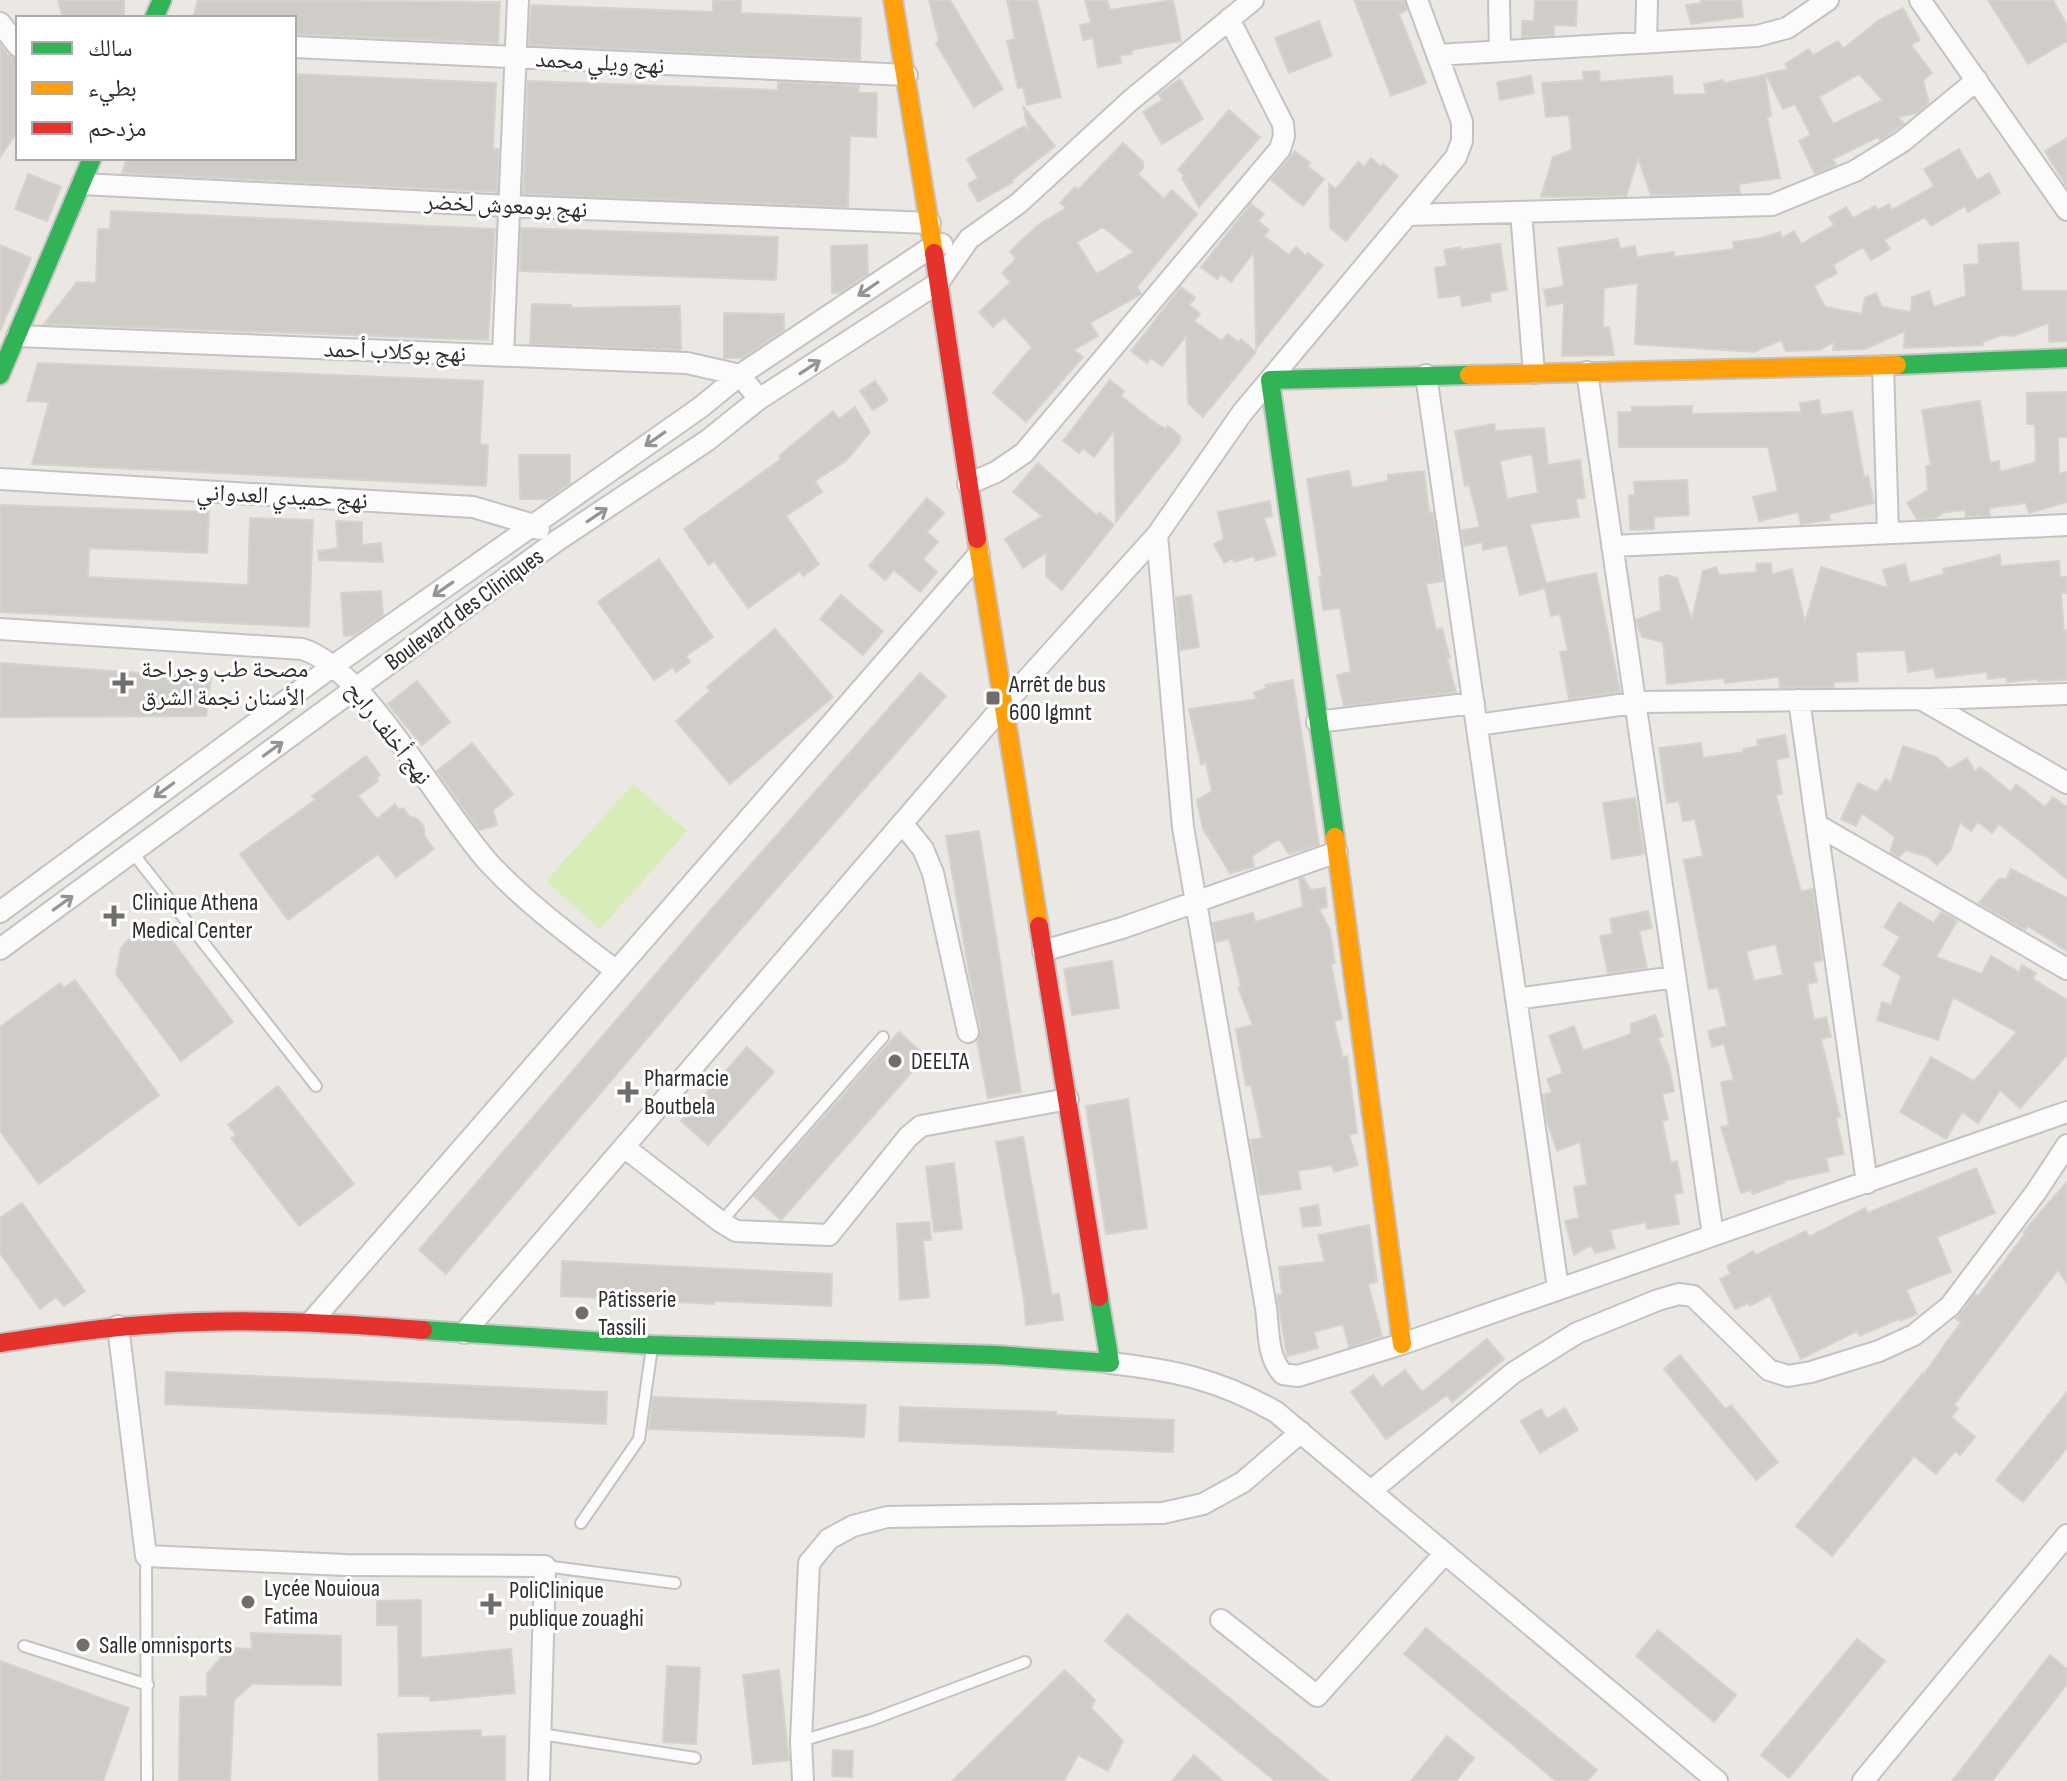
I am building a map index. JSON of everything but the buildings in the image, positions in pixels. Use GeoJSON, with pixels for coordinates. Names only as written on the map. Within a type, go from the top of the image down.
{"type":"FeatureCollection","features":[{"type":"Feature","properties":{"kind":"street"},"geometry":{"type":"LineString","coordinates":[[503,355],[518,0]]}},
{"type":"Feature","properties":{"kind":"street"},"geometry":{"type":"LineString","coordinates":[[893,0],[1110,1363]]}},
{"type":"Feature","properties":{"kind":"street"},"geometry":{"type":"LineString","coordinates":[[938,283],[969,239],[1019,203],[1131,100],[1253,0]]}},
{"type":"Feature","properties":{"kind":"street"},"geometry":{"type":"LineString","coordinates":[[464,1333],[1003,706],[1157,535],[1242,413],[1456,157],[1462,141],[1462,122],[1417,0]]}},
{"type":"Feature","properties":{"kind":"street"},"geometry":{"type":"LineString","coordinates":[[1499,0],[1500,51]]}},
{"type":"Feature","properties":{"kind":"street"},"geometry":{"type":"LineString","coordinates":[[1646,43],[1647,0]]}},
{"type":"Feature","properties":{"kind":"street"},"geometry":{"type":"LineString","coordinates":[[1437,55],[1757,36],[1787,28],[1828,0]]}},
{"type":"Feature","properties":{"kind":"street"},"geometry":{"type":"LineString","coordinates":[[1920,0],[2067,210]]}},
{"type":"Feature","properties":{"kind":"street"},"geometry":{"type":"LineString","coordinates":[[968,484],[996,472],[1024,453],[1280,149],[1284,136],[1283,124],[1229,19]]}},
{"type":"Feature","properties":{"kind":"street"},"geometry":{"type":"LineString","coordinates":[[0,23],[16,43]]}},
{"type":"Feature","properties":{"kind":"street","name":"نهج ويلي محمد"},"geometry":{"type":"LineString","coordinates":[[296,47],[907,75]]}},
{"type":"Feature","properties":{"kind":"street"},"geometry":{"type":"LineString","coordinates":[[1407,215],[1772,205],[1855,171],[1891,149],[1977,80]]}},
{"type":"Feature","properties":{"kind":"street"},"geometry":{"type":"LineString","coordinates":[[0,375],[91,160]]}},
{"type":"Feature","properties":{"kind":"street","name":"نهج بومعوش لخضر"},"geometry":{"type":"LineString","coordinates":[[82,184],[930,223]]}},
{"type":"Feature","properties":{"kind":"street"},"geometry":{"type":"LineString","coordinates":[[1521,212],[1534,373]]}},
{"type":"Feature","properties":{"kind":"street"},"geometry":{"type":"LineString","coordinates":[[933,246],[969,239]]}},
{"type":"Feature","properties":{"kind":"street","name":"Boulevard des Cliniques"},"geometry":{"type":"LineString","coordinates":[[0,912],[333,666],[701,407],[740,375],[933,246]]}},
{"type":"Feature","properties":{"kind":"street","name":"Boulevard des Cliniques"},"geometry":{"type":"LineString","coordinates":[[0,949],[555,542],[708,440],[759,399],[938,283]]}},
{"type":"Feature","properties":{"kind":"street","name":"نهج بوكلاب أحمد"},"geometry":{"type":"LineString","coordinates":[[17,336],[687,363],[740,375]]}},
{"type":"Feature","properties":{"kind":"street"},"geometry":{"type":"LineString","coordinates":[[1270,380],[1883,366],[2067,358]]}},
{"type":"Feature","properties":{"kind":"street"},"geometry":{"type":"LineString","coordinates":[[1883,366],[1888,533]]}},
{"type":"Feature","properties":{"kind":"street"},"geometry":{"type":"LineString","coordinates":[[1587,372],[1713,1235]]}},
{"type":"Feature","properties":{"kind":"street"},"geometry":{"type":"LineString","coordinates":[[740,375],[759,399]]}},
{"type":"Feature","properties":{"kind":"street"},"geometry":{"type":"LineString","coordinates":[[1426,375],[1558,1288]]}},
{"type":"Feature","properties":{"kind":"street"},"geometry":{"type":"LineString","coordinates":[[1270,380],[1402,1344]]}},
{"type":"Feature","properties":{"kind":"street","name":"نهج حميدي العدواني"},"geometry":{"type":"LineString","coordinates":[[0,479],[473,507],[534,525],[555,542]]}},
{"type":"Feature","properties":{"kind":"street"},"geometry":{"type":"LineString","coordinates":[[1612,546],[2067,525]]}},
{"type":"Feature","properties":{"kind":"street"},"geometry":{"type":"LineString","coordinates":[[1157,535],[1183,827],[1275,1365],[1283,1374],[1298,1376],[1402,1344],[2067,1112]]}},
{"type":"Feature","properties":{"kind":"street"},"geometry":{"type":"LineString","coordinates":[[311,1322],[979,554]]}},
{"type":"Feature","properties":{"kind":"street","name":"نهج أخلف رابح"},"geometry":{"type":"LineString","coordinates":[[0,629],[302,649],[318,653],[357,688],[488,862],[540,913],[615,970]]}},
{"type":"Feature","properties":{"kind":"street"},"geometry":{"type":"LineString","coordinates":[[1477,725],[1635,703],[2067,694]]}},
{"type":"Feature","properties":{"kind":"street"},"geometry":{"type":"LineString","coordinates":[[1921,699],[2067,783]]}},
{"type":"Feature","properties":{"kind":"street"},"geometry":{"type":"LineString","coordinates":[[1799,700],[1867,1183]]}},
{"type":"Feature","properties":{"kind":"street"},"geometry":{"type":"LineString","coordinates":[[1317,722],[1474,703]]}},
{"type":"Feature","properties":{"kind":"street"},"geometry":{"type":"LineString","coordinates":[[902,823],[923,849],[933,873],[968,1032]]}},
{"type":"Feature","properties":{"kind":"street"},"geometry":{"type":"LineString","coordinates":[[1817,825],[2067,969]]}},
{"type":"Feature","properties":{"kind":"street"},"geometry":{"type":"LineString","coordinates":[[1043,951],[1122,928],[1337,852]]}},
{"type":"Feature","properties":{"kind":"street"},"geometry":{"type":"LineString","coordinates":[[1516,999],[1675,977]]}},
{"type":"Feature","properties":{"kind":"street"},"geometry":{"type":"LineString","coordinates":[[624,1147],[736,1231],[829,1235],[908,1137],[921,1126],[1068,1099]]}},
{"type":"Feature","properties":{"kind":"street"},"geometry":{"type":"LineString","coordinates":[[1371,1491],[1513,1373],[1577,1333],[1658,1300],[1679,1294],[1693,1296],[1769,1370],[1788,1376],[1879,1351],[1914,1335],[1950,1306],[2036,1192],[2067,1145]]}},
{"type":"Feature","properties":{"kind":"street"},"geometry":{"type":"LineString","coordinates":[[0,1343],[118,1326],[213,1321],[311,1322],[652,1346],[1034,1355],[1145,1367],[1210,1380],[1243,1393],[1276,1412],[1717,1781]]}},
{"type":"Feature","properties":{"kind":"street"},"geometry":{"type":"LineString","coordinates":[[118,1326],[146,1556],[345,1565],[545,1566],[539,1781]]}},
{"type":"Feature","properties":{"kind":"street"},"geometry":{"type":"LineString","coordinates":[[803,1781],[801,1741],[809,1563],[829,1539],[853,1526],[887,1517],[1163,1513],[1203,1504],[1243,1482],[1301,1432]]}},
{"type":"Feature","properties":{"kind":"street"},"geometry":{"type":"LineString","coordinates":[[1863,1781],[2059,1556],[2067,1535]]}},
{"type":"Feature","properties":{"kind":"street"},"geometry":{"type":"LineString","coordinates":[[1221,1620],[1317,1696],[1445,1553]]}},
{"type":"Feature","properties":{"kind":"lane"},"geometry":{"type":"LineString","coordinates":[[132,852],[316,1086]]}},
{"type":"Feature","properties":{"kind":"lane"},"geometry":{"type":"LineString","coordinates":[[721,1222],[883,1037]]}},
{"type":"Feature","properties":{"kind":"lane"},"geometry":{"type":"LineString","coordinates":[[581,1523],[639,1439],[652,1346]]}},
{"type":"Feature","properties":{"kind":"lane"},"geometry":{"type":"LineString","coordinates":[[146,1556],[147,1781]]}},
{"type":"Feature","properties":{"kind":"lane"},"geometry":{"type":"LineString","coordinates":[[545,1566],[675,1583]]}},
{"type":"Feature","properties":{"kind":"lane"},"geometry":{"type":"LineString","coordinates":[[24,1646],[148,1685]]}},
{"type":"Feature","properties":{"kind":"lane"},"geometry":{"type":"LineString","coordinates":[[801,1741],[871,1720],[1025,1662]]}},
{"type":"Feature","properties":{"kind":"lane"},"geometry":{"type":"LineString","coordinates":[[541,1734],[695,1758]]}},
{"type":"Feature","properties":{"kind":"green space"},"geometry":{"type":"Polygon","coordinates":[[[633,784],[687,831],[600,929],[546,881],[633,784]]]}},
{"type":"Feature","properties":{"kind":"traffic: fast"},"geometry":{"type":"LineString","coordinates":[[155,16],[162,0]]}},
{"type":"Feature","properties":{"kind":"traffic: fast"},"geometry":{"type":"LineString","coordinates":[[0,375],[91,160]]}},
{"type":"Feature","properties":{"kind":"traffic: fast"},"geometry":{"type":"LineString","coordinates":[[1897,365],[2067,358]]}},
{"type":"Feature","properties":{"kind":"traffic: fast"},"geometry":{"type":"LineString","coordinates":[[1335,837],[1270,380],[1469,375]]}},
{"type":"Feature","properties":{"kind":"traffic: fast"},"geometry":{"type":"LineString","coordinates":[[423,1330],[651,1345],[996,1355],[1110,1363],[1099,1297]]}},
{"type":"Feature","properties":{"kind":"traffic: slow"},"geometry":{"type":"LineString","coordinates":[[893,0],[934,253]]}},
{"type":"Feature","properties":{"kind":"traffic: slow"},"geometry":{"type":"LineString","coordinates":[[1469,375],[1897,365]]}},
{"type":"Feature","properties":{"kind":"traffic: slow"},"geometry":{"type":"LineString","coordinates":[[977,539],[1039,926]]}},
{"type":"Feature","properties":{"kind":"traffic: slow"},"geometry":{"type":"LineString","coordinates":[[1335,837],[1402,1344]]}},
{"type":"Feature","properties":{"kind":"traffic: jam"},"geometry":{"type":"LineString","coordinates":[[934,253],[977,539]]}},
{"type":"Feature","properties":{"kind":"traffic: jam"},"geometry":{"type":"LineString","coordinates":[[1039,926],[1099,1297]]}},
{"type":"Feature","properties":{"kind":"traffic: jam"},"geometry":{"type":"LineString","coordinates":[[0,1343],[99,1329],[192,1322],[291,1322],[423,1330]]}},
{"type":"Feature","properties":{"kind":"place","name":"مصحة طب وجراحة الأسنان نجمة الشرق"},"geometry":{"type":"Point","coordinates":[123,683]}},
{"type":"Feature","properties":{"kind":"place","name":"Arrêt de bus 600 lgmnt"},"geometry":{"type":"Point","coordinates":[993,698]}},
{"type":"Feature","properties":{"kind":"place","name":"Clinique Athena Medical Center"},"geometry":{"type":"Point","coordinates":[114,916]}},
{"type":"Feature","properties":{"kind":"place","name":"DEELTA"},"geometry":{"type":"Point","coordinates":[895,1061]}},
{"type":"Feature","properties":{"kind":"place","name":"Pharmacie Boutbela"},"geometry":{"type":"Point","coordinates":[628,1092]}},
{"type":"Feature","properties":{"kind":"place","name":"Pâtisserie Tassili"},"geometry":{"type":"Point","coordinates":[582,1313]}},
{"type":"Feature","properties":{"kind":"place","name":"Lycée Nouioua Fatima"},"geometry":{"type":"Point","coordinates":[248,1602]}},
{"type":"Feature","properties":{"kind":"place","name":"PoliClinique publique zouaghi"},"geometry":{"type":"Point","coordinates":[491,1604]}},
{"type":"Feature","properties":{"kind":"place","name":"Salle omnisports"},"geometry":{"type":"Point","coordinates":[83,1645]}}]}
